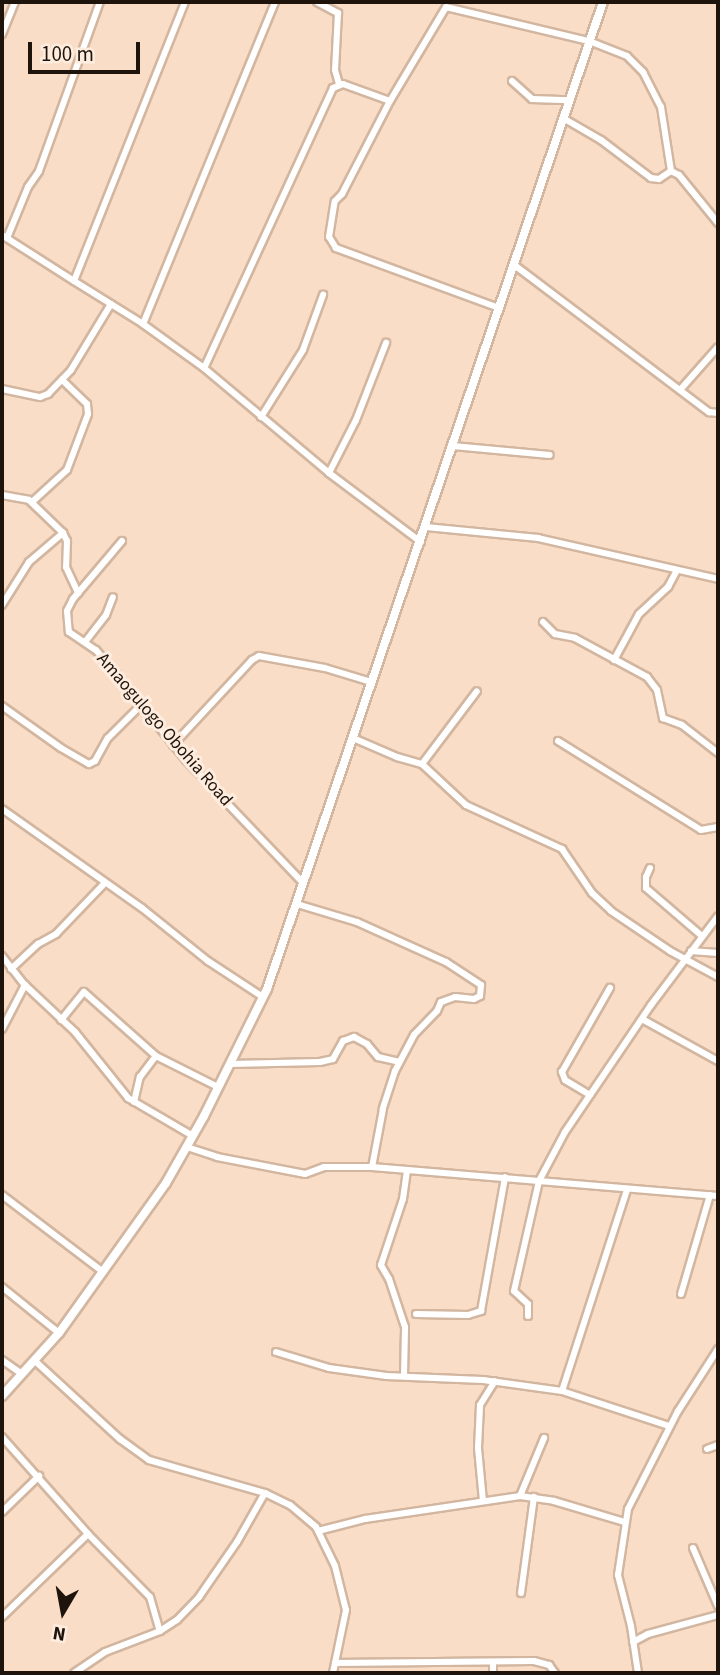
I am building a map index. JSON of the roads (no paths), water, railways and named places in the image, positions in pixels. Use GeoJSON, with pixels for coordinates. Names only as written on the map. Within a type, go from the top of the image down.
{"type":"FeatureCollection","features":[{"type":"Feature","properties":{"kind":"street"},"geometry":{"type":"LineString","coordinates":[[2,34],[15,2]]}},
{"type":"Feature","properties":{"kind":"street"},"geometry":{"type":"LineString","coordinates":[[100,2],[39,172],[28,187],[4,236],[143,324],[204,369],[328,473],[421,542]]}},
{"type":"Feature","properties":{"kind":"street"},"geometry":{"type":"LineString","coordinates":[[74,281],[186,2]]}},
{"type":"Feature","properties":{"kind":"street"},"geometry":{"type":"LineString","coordinates":[[143,324],[275,2]]}},
{"type":"Feature","properties":{"kind":"street"},"geometry":{"type":"LineString","coordinates":[[317,2],[338,13],[335,70],[339,84]]}},
{"type":"Feature","properties":{"kind":"street"},"geometry":{"type":"LineString","coordinates":[[2,1396],[59,1333],[187,1147],[263,998],[421,542],[603,2]]}},
{"type":"Feature","properties":{"kind":"street"},"geometry":{"type":"LineString","coordinates":[[499,308],[336,248],[330,242],[328,231],[334,204],[342,194],[390,101],[446,7],[589,41],[627,56],[647,79],[661,107],[671,171]]}},
{"type":"Feature","properties":{"kind":"street"},"geometry":{"type":"LineString","coordinates":[[512,81],[532,99],[569,100]]}},
{"type":"Feature","properties":{"kind":"street"},"geometry":{"type":"LineString","coordinates":[[204,369],[304,144],[332,88],[339,84],[390,101]]}},
{"type":"Feature","properties":{"kind":"street"},"geometry":{"type":"LineString","coordinates":[[563,118],[601,140],[651,178],[659,179],[671,171]]}},
{"type":"Feature","properties":{"kind":"street"},"geometry":{"type":"LineString","coordinates":[[671,171],[679,175],[718,223]]}},
{"type":"Feature","properties":{"kind":"street"},"geometry":{"type":"LineString","coordinates":[[513,264],[709,412],[718,413]]}},
{"type":"Feature","properties":{"kind":"street"},"geometry":{"type":"LineString","coordinates":[[261,417],[303,350],[323,295]]}},
{"type":"Feature","properties":{"kind":"street"},"geometry":{"type":"LineString","coordinates":[[2,389],[40,397],[48,394],[62,380],[111,304]]}},
{"type":"Feature","properties":{"kind":"street"},"geometry":{"type":"LineString","coordinates":[[328,473],[356,420],[386,343]]}},
{"type":"Feature","properties":{"kind":"street"},"geometry":{"type":"LineString","coordinates":[[680,390],[718,347]]}},
{"type":"Feature","properties":{"kind":"street"},"geometry":{"type":"LineString","coordinates":[[32,502],[67,470],[88,414],[87,404],[62,380]]}},
{"type":"Feature","properties":{"kind":"street"},"geometry":{"type":"LineString","coordinates":[[453,446],[550,455]]}},
{"type":"Feature","properties":{"kind":"street"},"geometry":{"type":"LineString","coordinates":[[2,495],[20,496],[32,502],[64,533],[67,541],[66,567],[78,593]]}},
{"type":"Feature","properties":{"kind":"street"},"geometry":{"type":"LineString","coordinates":[[426,527],[538,538],[718,579]]}},
{"type":"Feature","properties":{"kind":"street"},"geometry":{"type":"LineString","coordinates":[[2,605],[29,562],[64,533]]}},
{"type":"Feature","properties":{"kind":"street","name":"Amaogulogo Obohia Road"},"geometry":{"type":"LineString","coordinates":[[122,541],[78,593],[67,611],[66,624],[69,632],[101,655],[173,745],[303,883]]}},
{"type":"Feature","properties":{"kind":"street"},"geometry":{"type":"LineString","coordinates":[[614,660],[639,614],[668,587],[677,570]]}},
{"type":"Feature","properties":{"kind":"street"},"geometry":{"type":"LineString","coordinates":[[85,642],[107,615],[113,597]]}},
{"type":"Feature","properties":{"kind":"street"},"geometry":{"type":"LineString","coordinates":[[543,622],[555,634],[575,638],[654,684],[663,718],[682,725],[718,753]]}},
{"type":"Feature","properties":{"kind":"street"},"geometry":{"type":"LineString","coordinates":[[173,745],[252,660],[259,656],[325,668],[371,681]]}},
{"type":"Feature","properties":{"kind":"street"},"geometry":{"type":"LineString","coordinates":[[422,764],[477,691]]}},
{"type":"Feature","properties":{"kind":"street"},"geometry":{"type":"LineString","coordinates":[[2,706],[61,748],[89,764],[95,761],[108,737],[141,705]]}},
{"type":"Feature","properties":{"kind":"street"},"geometry":{"type":"LineString","coordinates":[[353,738],[397,757],[422,764],[466,805],[562,849],[592,893],[611,911],[718,977]]}},
{"type":"Feature","properties":{"kind":"street"},"geometry":{"type":"LineString","coordinates":[[558,741],[701,830],[718,827]]}},
{"type":"Feature","properties":{"kind":"street"},"geometry":{"type":"LineString","coordinates":[[2,809],[263,998]]}},
{"type":"Feature","properties":{"kind":"street"},"geometry":{"type":"LineString","coordinates":[[650,868],[646,877],[646,888],[702,936]]}},
{"type":"Feature","properties":{"kind":"street"},"geometry":{"type":"LineString","coordinates":[[11,969],[38,944],[55,934],[104,884]]}},
{"type":"Feature","properties":{"kind":"street"},"geometry":{"type":"LineString","coordinates":[[297,904],[365,925],[446,962],[481,985],[480,996],[474,999],[455,997],[441,1002],[437,1011],[414,1035],[399,1062],[383,1110],[372,1167]]}},
{"type":"Feature","properties":{"kind":"street"},"geometry":{"type":"LineString","coordinates":[[528,1316],[528,1304],[514,1291],[539,1181],[555,1147],[642,1018],[718,916]]}},
{"type":"Feature","properties":{"kind":"street"},"geometry":{"type":"LineString","coordinates":[[691,951],[718,953]]}},
{"type":"Feature","properties":{"kind":"street"},"geometry":{"type":"LineString","coordinates":[[2,956],[24,985],[61,1020],[134,1102],[193,1136]]}},
{"type":"Feature","properties":{"kind":"street"},"geometry":{"type":"LineString","coordinates":[[2,1029],[24,985]]}},
{"type":"Feature","properties":{"kind":"street"},"geometry":{"type":"LineString","coordinates":[[590,1096],[565,1080],[562,1072],[610,988]]}},
{"type":"Feature","properties":{"kind":"street"},"geometry":{"type":"LineString","coordinates":[[61,1020],[84,992],[156,1056],[218,1087]]}},
{"type":"Feature","properties":{"kind":"street"},"geometry":{"type":"LineString","coordinates":[[642,1018],[718,1061]]}},
{"type":"Feature","properties":{"kind":"street"},"geometry":{"type":"LineString","coordinates":[[230,1064],[320,1062],[332,1059],[343,1041],[354,1037],[367,1044],[378,1057],[399,1062]]}},
{"type":"Feature","properties":{"kind":"street"},"geometry":{"type":"LineString","coordinates":[[134,1102],[140,1077],[156,1056]]}},
{"type":"Feature","properties":{"kind":"street"},"geometry":{"type":"LineString","coordinates":[[187,1147],[217,1157],[305,1174],[324,1167],[372,1167],[718,1196]]}},
{"type":"Feature","properties":{"kind":"street"},"geometry":{"type":"LineString","coordinates":[[404,1376],[405,1326],[389,1279],[381,1265],[403,1199],[407,1170]]}},
{"type":"Feature","properties":{"kind":"street"},"geometry":{"type":"LineString","coordinates":[[416,1314],[468,1315],[481,1311],[506,1177]]}},
{"type":"Feature","properties":{"kind":"street"},"geometry":{"type":"LineString","coordinates":[[562,1391],[627,1189]]}},
{"type":"Feature","properties":{"kind":"street"},"geometry":{"type":"LineString","coordinates":[[2,1195],[103,1272]]}},
{"type":"Feature","properties":{"kind":"street"},"geometry":{"type":"LineString","coordinates":[[681,1294],[710,1195]]}},
{"type":"Feature","properties":{"kind":"street"},"geometry":{"type":"LineString","coordinates":[[2,1287],[59,1333]]}},
{"type":"Feature","properties":{"kind":"street"},"geometry":{"type":"LineString","coordinates":[[638,1673],[618,1575],[625,1522],[631,1502],[669,1426],[718,1349]]}},
{"type":"Feature","properties":{"kind":"street"},"geometry":{"type":"LineString","coordinates":[[276,1352],[329,1368],[404,1376],[495,1381],[562,1391],[669,1426]]}},
{"type":"Feature","properties":{"kind":"street"},"geometry":{"type":"LineString","coordinates":[[2,1360],[22,1374]]}},
{"type":"Feature","properties":{"kind":"street"},"geometry":{"type":"LineString","coordinates":[[34,1360],[120,1439],[149,1460],[265,1493],[290,1505],[318,1531],[335,1566],[346,1610],[333,1673]]}},
{"type":"Feature","properties":{"kind":"street"},"geometry":{"type":"LineString","coordinates":[[484,1501],[478,1429],[483,1397],[495,1381]]}},
{"type":"Feature","properties":{"kind":"street"},"geometry":{"type":"LineString","coordinates":[[2,1437],[150,1597],[160,1631]]}},
{"type":"Feature","properties":{"kind":"street"},"geometry":{"type":"LineString","coordinates":[[520,1496],[544,1438]]}},
{"type":"Feature","properties":{"kind":"street"},"geometry":{"type":"LineString","coordinates":[[707,1448],[718,1445]]}},
{"type":"Feature","properties":{"kind":"street"},"geometry":{"type":"LineString","coordinates":[[2,1512],[39,1476]]}},
{"type":"Feature","properties":{"kind":"street"},"geometry":{"type":"LineString","coordinates":[[74,1673],[105,1652],[160,1631],[177,1620],[199,1597],[250,1523],[265,1493]]}},
{"type":"Feature","properties":{"kind":"street"},"geometry":{"type":"LineString","coordinates":[[318,1531],[347,1522],[520,1496],[534,1497],[625,1522]]}},
{"type":"Feature","properties":{"kind":"street"},"geometry":{"type":"LineString","coordinates":[[521,1593],[534,1497]]}},
{"type":"Feature","properties":{"kind":"street"},"geometry":{"type":"LineString","coordinates":[[2,1617],[89,1534]]}},
{"type":"Feature","properties":{"kind":"street"},"geometry":{"type":"LineString","coordinates":[[693,1548],[718,1606]]}},
{"type":"Feature","properties":{"kind":"street"},"geometry":{"type":"LineString","coordinates":[[633,1642],[648,1634],[718,1615]]}},
{"type":"Feature","properties":{"kind":"street"},"geometry":{"type":"LineString","coordinates":[[335,1663],[543,1663],[550,1665],[555,1673]]}},
{"type":"Feature","properties":{"kind":"street"},"geometry":{"type":"LineString","coordinates":[[493,1673],[494,1663]]}}]}
